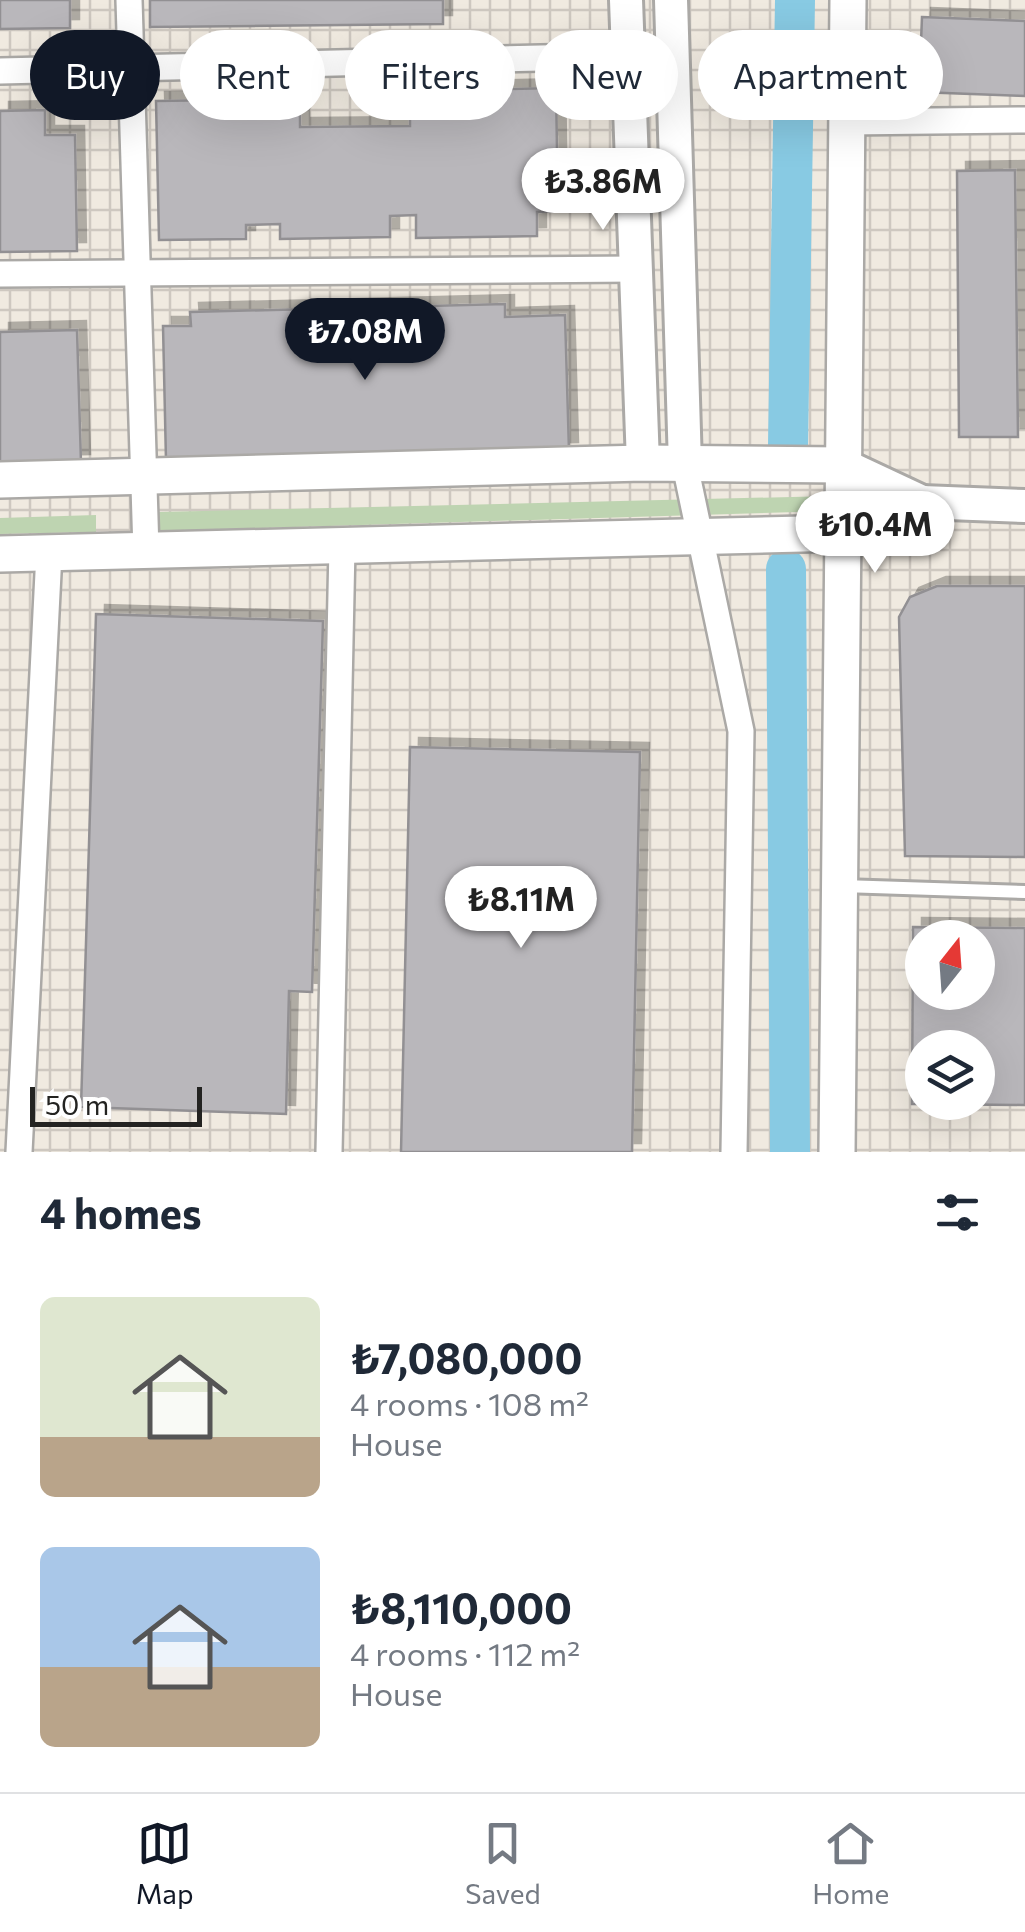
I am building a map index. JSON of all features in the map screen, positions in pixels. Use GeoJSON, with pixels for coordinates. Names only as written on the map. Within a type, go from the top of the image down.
{"type":"FeatureCollection","features":[{"type":"Feature","properties":{"kind":"main road"},"geometry":{"type":"LineString","coordinates":[[837,1152],[848,0]]}},
{"type":"Feature","properties":{"kind":"main road"},"geometry":{"type":"LineString","coordinates":[[0,480],[643,463],[842,466]]}},
{"type":"Feature","properties":{"kind":"main road"},"geometry":{"type":"LineString","coordinates":[[0,554],[844,533]]}},
{"type":"Feature","properties":{"kind":"street"},"geometry":{"type":"LineString","coordinates":[[130,0],[131,30]]}},
{"type":"Feature","properties":{"kind":"street"},"geometry":{"type":"LineString","coordinates":[[626,0],[627,30]]}},
{"type":"Feature","properties":{"kind":"street"},"geometry":{"type":"LineString","coordinates":[[671,0],[685,465],[741,731],[734,1152]]}},
{"type":"Feature","properties":{"kind":"street"},"geometry":{"type":"LineString","coordinates":[[160,67],[535,58]]}},
{"type":"Feature","properties":{"kind":"street"},"geometry":{"type":"LineString","coordinates":[[0,71],[30,70]]}},
{"type":"Feature","properties":{"kind":"street"},"geometry":{"type":"LineString","coordinates":[[134,120],[146,551]]}},
{"type":"Feature","properties":{"kind":"street"},"geometry":{"type":"LineString","coordinates":[[630,120],[643,463]]}},
{"type":"Feature","properties":{"kind":"street"},"geometry":{"type":"LineString","coordinates":[[847,122],[1025,120]]}},
{"type":"Feature","properties":{"kind":"street"},"geometry":{"type":"LineString","coordinates":[[0,274],[636,269]]}},
{"type":"Feature","properties":{"kind":"street"},"geometry":{"type":"LineString","coordinates":[[842,466],[922,502],[1025,506]]}},
{"type":"Feature","properties":{"kind":"street"},"geometry":{"type":"LineString","coordinates":[[844,533],[922,502]]}},
{"type":"Feature","properties":{"kind":"street"},"geometry":{"type":"LineString","coordinates":[[329,1152],[342,547]]}},
{"type":"Feature","properties":{"kind":"street"},"geometry":{"type":"LineString","coordinates":[[19,1152],[49,553]]}},
{"type":"Feature","properties":{"kind":"lane"},"geometry":{"type":"LineString","coordinates":[[840,886],[1025,892]]}},
{"type":"Feature","properties":{"kind":"shaded area"},"geometry":{"type":"Polygon","coordinates":[[[0,0],[1025,0],[1025,1152],[0,1152],[0,0]]]}},
{"type":"Feature","properties":{"kind":"green space"},"geometry":{"type":"Polygon","coordinates":[[[832,496],[832,511],[159,531],[159,512],[832,496]]]}},
{"type":"Feature","properties":{"kind":"green space"},"geometry":{"type":"Polygon","coordinates":[[[96,515],[96,532],[0,534],[0,518],[96,515]]]}},
{"type":"Feature","properties":{"kind":"building"},"geometry":{"type":"Polygon","coordinates":[[[0,0],[70,0],[70,28],[0,29],[0,0]]]}},
{"type":"Feature","properties":{"kind":"building"},"geometry":{"type":"Polygon","coordinates":[[[150,0],[443,0],[443,24],[150,27],[150,0]]]}},
{"type":"Feature","properties":{"kind":"building"},"geometry":{"type":"Polygon","coordinates":[[[922,17],[1025,21],[1025,96],[943,93],[943,30],[921,30],[922,17]]]}},
{"type":"Feature","properties":{"kind":"building"},"geometry":{"type":"Polygon","coordinates":[[[535,88],[535,120],[557,120],[558,211],[537,212],[537,236],[416,238],[416,215],[390,216],[390,237],[280,239],[280,224],[246,225],[246,239],[159,240],[156,120],[160,120],[160,101],[180,101],[180,120],[300,120],[300,127],[410,126],[410,120],[515,120],[515,89],[535,88]]]}},
{"type":"Feature","properties":{"kind":"building"},"geometry":{"type":"Polygon","coordinates":[[[30,110],[30,120],[45,120],[45,135],[75,135],[77,251],[0,252],[0,111],[30,110]]]}},
{"type":"Feature","properties":{"kind":"building"},"geometry":{"type":"Polygon","coordinates":[[[1015,170],[1018,437],[959,437],[957,171],[1015,170]]]}},
{"type":"Feature","properties":{"kind":"building"},"geometry":{"type":"Polygon","coordinates":[[[505,304],[505,317],[565,315],[569,451],[166,461],[163,326],[191,326],[190,312],[505,304]]]}},
{"type":"Feature","properties":{"kind":"building"},"geometry":{"type":"Polygon","coordinates":[[[77,330],[81,463],[0,465],[0,332],[77,330]]]}},
{"type":"Feature","properties":{"kind":"building"},"geometry":{"type":"Polygon","coordinates":[[[937,586],[1025,586],[1025,857],[905,856],[899,617],[910,597],[937,586]]]}},
{"type":"Feature","properties":{"kind":"building"},"geometry":{"type":"Polygon","coordinates":[[[96,614],[323,621],[312,992],[289,991],[286,1114],[81,1107],[96,614]]]}},
{"type":"Feature","properties":{"kind":"building"},"geometry":{"type":"Polygon","coordinates":[[[410,747],[640,752],[632,1152],[401,1152],[410,747]]]}},
{"type":"Feature","properties":{"kind":"building"},"geometry":{"type":"Polygon","coordinates":[[[995,928],[1025,928],[1025,1105],[995,1105],[995,1030],[912,1030],[913,1010],[995,1010],[995,928]]]}},
{"type":"Feature","properties":{"kind":"waterway"},"geometry":{"type":"LineString","coordinates":[[788,446],[795,0]]}},
{"type":"Feature","properties":{"kind":"waterway"},"geometry":{"type":"LineString","coordinates":[[786,569],[790,1152]]}}]}
